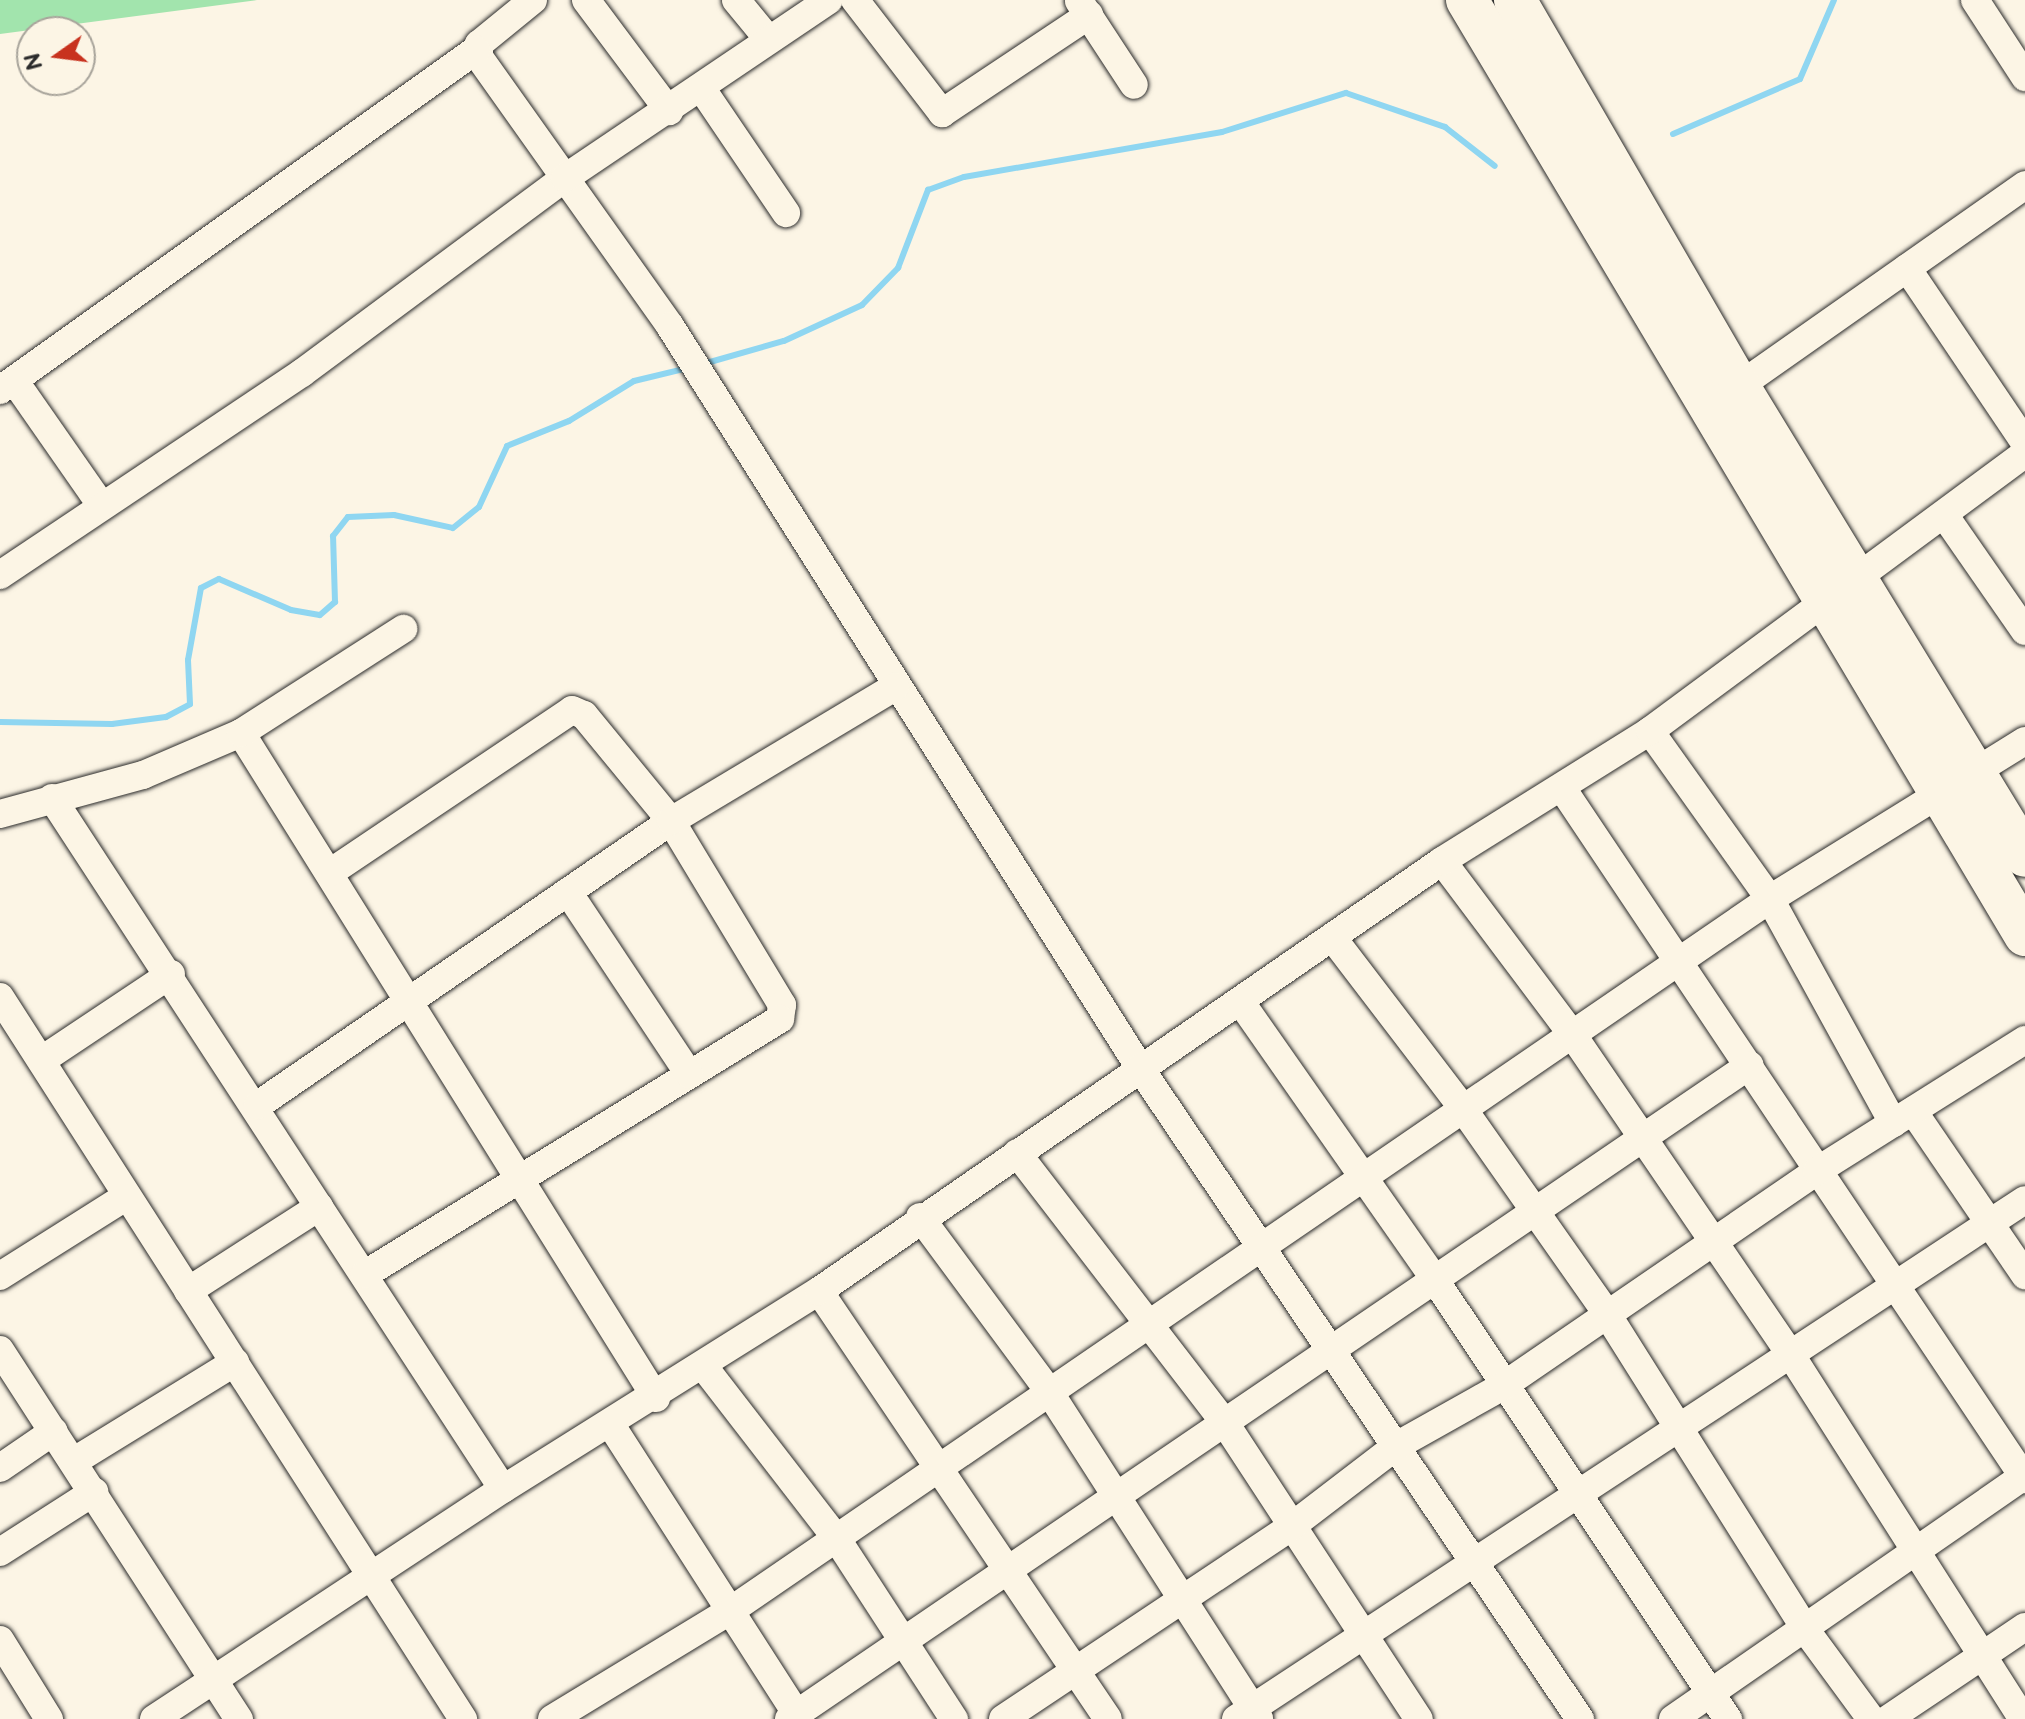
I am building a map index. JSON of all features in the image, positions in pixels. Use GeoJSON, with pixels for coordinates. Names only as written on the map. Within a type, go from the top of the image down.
{"type":"FeatureCollection","features":[{"type":"Feature","properties":{"kind":"highway"},"geometry":{"type":"LineString","coordinates":[[1467,0],[1723,397],[1956,781],[2025,935]]}},
{"type":"Feature","properties":{"kind":"highway"},"geometry":{"type":"LineString","coordinates":[[1515,0],[1723,397]]}},
{"type":"Feature","properties":{"kind":"highway"},"geometry":{"type":"LineString","coordinates":[[1956,781],[2025,856]]}},
{"type":"Feature","properties":{"kind":"street"},"geometry":{"type":"LineString","coordinates":[[101,505],[8,386],[476,50],[533,0]]}},
{"type":"Feature","properties":{"kind":"street"},"geometry":{"type":"LineString","coordinates":[[586,0],[669,111]]}},
{"type":"Feature","properties":{"kind":"street"},"geometry":{"type":"LineString","coordinates":[[736,0],[768,39]]}},
{"type":"Feature","properties":{"kind":"street"},"geometry":{"type":"LineString","coordinates":[[0,575],[302,373],[565,178],[702,89],[768,39],[829,0]]}},
{"type":"Feature","properties":{"kind":"street"},"geometry":{"type":"LineString","coordinates":[[855,0],[942,113],[1084,8],[1134,85]]}},
{"type":"Feature","properties":{"kind":"street"},"geometry":{"type":"LineString","coordinates":[[1975,0],[2025,77]]}},
{"type":"Feature","properties":{"kind":"street"},"geometry":{"type":"LineString","coordinates":[[476,50],[670,326],[895,687],[1140,1068],[1333,1347],[1580,1719]]}},
{"type":"Feature","properties":{"kind":"street"},"geometry":{"type":"LineString","coordinates":[[702,89],[786,213]]}},
{"type":"Feature","properties":{"kind":"street"},"geometry":{"type":"LineString","coordinates":[[1723,397],[2025,185]]}},
{"type":"Feature","properties":{"kind":"street"},"geometry":{"type":"LineString","coordinates":[[1907,268],[2025,443]]}},
{"type":"Feature","properties":{"kind":"street"},"geometry":{"type":"LineString","coordinates":[[154,1719],[503,1489],[704,1367],[1442,861],[1650,731],[2025,454]]}},
{"type":"Feature","properties":{"kind":"street"},"geometry":{"type":"LineString","coordinates":[[1945,516],[2025,631]]}},
{"type":"Feature","properties":{"kind":"street"},"geometry":{"type":"LineString","coordinates":[[0,814],[143,775],[241,733],[403,629]]}},
{"type":"Feature","properties":{"kind":"street"},"geometry":{"type":"LineString","coordinates":[[258,1105],[671,821],[895,687]]}},
{"type":"Feature","properties":{"kind":"street"},"geometry":{"type":"LineString","coordinates":[[331,872],[572,710],[584,715],[671,821],[782,1005],[780,1019],[365,1274]]}},
{"type":"Feature","properties":{"kind":"street"},"geometry":{"type":"LineString","coordinates":[[1650,731],[1770,899],[1903,1117],[1989,1221],[2025,1275]]}},
{"type":"Feature","properties":{"kind":"street"},"geometry":{"type":"LineString","coordinates":[[241,733],[410,998],[656,1398]]}},
{"type":"Feature","properties":{"kind":"street"},"geometry":{"type":"LineString","coordinates":[[552,1719],[733,1609],[837,1539],[1147,1325],[1265,1248],[1461,1106],[1770,899],[2025,741]]}},
{"type":"Feature","properties":{"kind":"street"},"geometry":{"type":"LineString","coordinates":[[1562,788],[2024,1476],[1673,1719]]}},
{"type":"Feature","properties":{"kind":"street"},"geometry":{"type":"LineString","coordinates":[[52,798],[258,1105],[319,1207],[503,1489]]}},
{"type":"Feature","properties":{"kind":"street"},"geometry":{"type":"LineString","coordinates":[[1442,861],[1572,1034],[1711,1246],[1789,1352],[1913,1554],[2023,1719]]}},
{"type":"Feature","properties":{"kind":"street"},"geometry":{"type":"LineString","coordinates":[[568,892],[689,1074]]}},
{"type":"Feature","properties":{"kind":"street"},"geometry":{"type":"LineString","coordinates":[[1332,937],[1461,1106],[1607,1314],[1805,1629],[1871,1719]]}},
{"type":"Feature","properties":{"kind":"street"},"geometry":{"type":"LineString","coordinates":[[42,1060],[171,974]]}},
{"type":"Feature","properties":{"kind":"street"},"geometry":{"type":"LineString","coordinates":[[0,997],[42,1060],[124,1198],[235,1362],[370,1579],[463,1719]]}},
{"type":"Feature","properties":{"kind":"street"},"geometry":{"type":"LineString","coordinates":[[1240,1001],[1435,1280],[1728,1719]]}},
{"type":"Feature","properties":{"kind":"street"},"geometry":{"type":"LineString","coordinates":[[1003,1719],[1075,1668],[1185,1600],[1292,1526],[1398,1445],[1503,1386],[1817,1171],[2025,1040]]}},
{"type":"Feature","properties":{"kind":"street"},"geometry":{"type":"LineString","coordinates":[[611,1425],[733,1609],[795,1717],[1013,1571],[1534,1211],[1642,1144],[1750,1065]]}},
{"type":"Feature","properties":{"kind":"street"},"geometry":{"type":"LineString","coordinates":[[1017,1153],[1225,1423],[1419,1719]]}},
{"type":"Feature","properties":{"kind":"street"},"geometry":{"type":"LineString","coordinates":[[0,1276],[124,1198]]}},
{"type":"Feature","properties":{"kind":"street"},"geometry":{"type":"LineString","coordinates":[[920,1217],[1050,1393],[1115,1498],[1185,1600],[1249,1715],[1474,1558],[2025,1200]]}},
{"type":"Feature","properties":{"kind":"street"},"geometry":{"type":"LineString","coordinates":[[188,1291],[319,1207]]}},
{"type":"Feature","properties":{"kind":"street"},"geometry":{"type":"LineString","coordinates":[[819,1291],[1013,1571],[1108,1719]]}},
{"type":"Feature","properties":{"kind":"street"},"geometry":{"type":"LineString","coordinates":[[0,1350],[76,1460],[239,1719]]}},
{"type":"Feature","properties":{"kind":"street"},"geometry":{"type":"LineString","coordinates":[[76,1460],[235,1362]]}},
{"type":"Feature","properties":{"kind":"street"},"geometry":{"type":"LineString","coordinates":[[704,1367],[837,1539],[954,1719]]}},
{"type":"Feature","properties":{"kind":"street"},"geometry":{"type":"LineString","coordinates":[[0,1468],[54,1431]]}},
{"type":"Feature","properties":{"kind":"street"},"geometry":{"type":"LineString","coordinates":[[0,1552],[94,1492]]}},
{"type":"Feature","properties":{"kind":"street"},"geometry":{"type":"LineString","coordinates":[[1888,1719],[2025,1627]]}},
{"type":"Feature","properties":{"kind":"street"},"geometry":{"type":"LineString","coordinates":[[0,1640],[49,1719]]}},
{"type":"Feature","properties":{"kind":"green space"},"geometry":{"type":"Polygon","coordinates":[[[0,0],[257,0],[96,21],[96,16],[16,16],[16,32],[0,34],[0,0]]]}},
{"type":"Feature","properties":{"kind":"waterway"},"geometry":{"type":"LineString","coordinates":[[1673,134],[1800,79],[1834,0]]}},
{"type":"Feature","properties":{"kind":"waterway"},"geometry":{"type":"LineString","coordinates":[[703,364],[784,341],[862,305],[898,268],[928,190],[964,177],[1222,132],[1346,93],[1445,127],[1495,166]]}},
{"type":"Feature","properties":{"kind":"waterway"},"geometry":{"type":"LineString","coordinates":[[0,722],[112,724],[166,717],[190,704],[188,660],[201,588],[219,579],[291,610],[320,615],[335,602],[333,536],[348,517],[394,515],[453,528],[479,507],[507,446],[569,421],[634,381],[688,368]]}}]}
